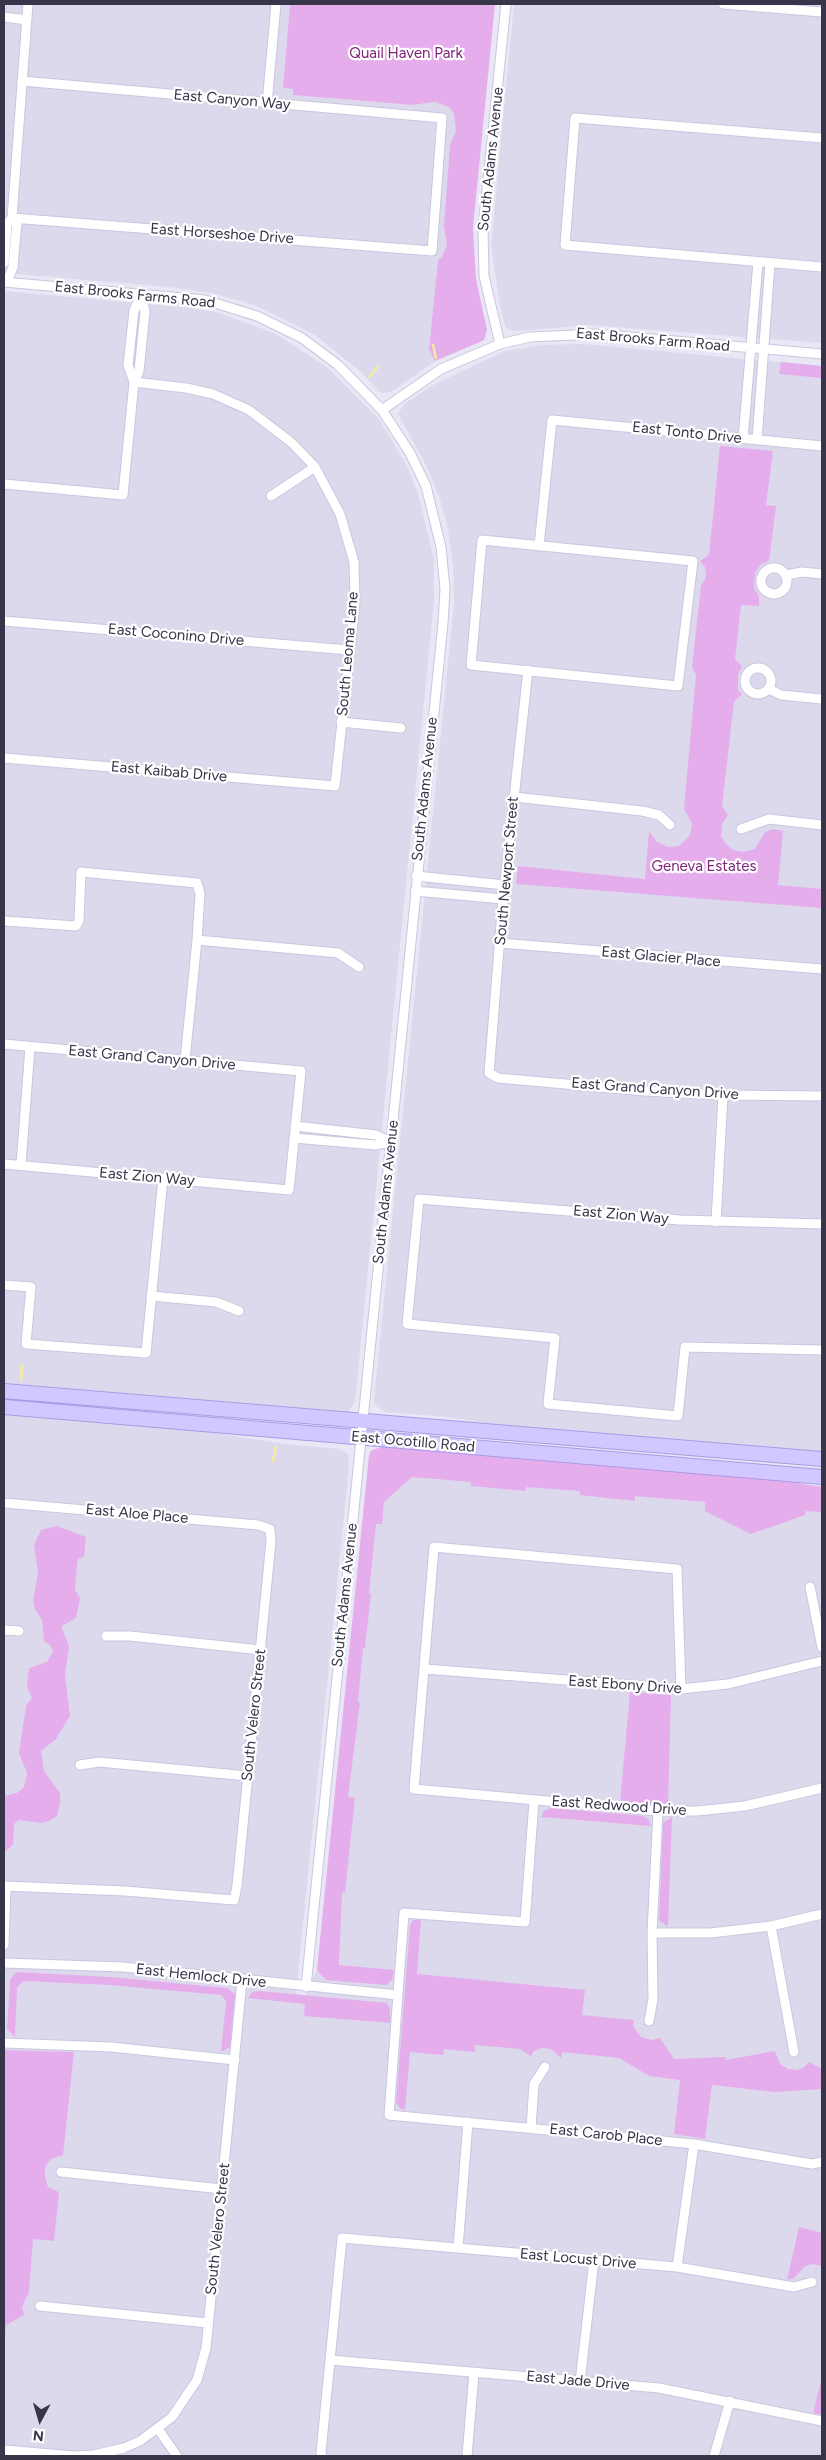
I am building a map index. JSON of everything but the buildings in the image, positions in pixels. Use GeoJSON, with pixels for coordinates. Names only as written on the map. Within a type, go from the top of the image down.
{"type":"FeatureCollection","features":[{"type":"Feature","properties":{"kind":"main road","name":"East Ocotillo Road"},"geometry":{"type":"LineString","coordinates":[[4,1391],[822,1459]]}},
{"type":"Feature","properties":{"kind":"main road","name":"East Ocotillo Road"},"geometry":{"type":"LineString","coordinates":[[4,1406],[822,1477]]}},
{"type":"Feature","properties":{"kind":"street"},"geometry":{"type":"LineString","coordinates":[[4,263],[7,224],[12,218],[28,4]]}},
{"type":"Feature","properties":{"kind":"street"},"geometry":{"type":"LineString","coordinates":[[268,104],[276,4]]}},
{"type":"Feature","properties":{"kind":"street","name":"South Adams Avenue"},"geometry":{"type":"LineString","coordinates":[[500,344],[484,276],[482,228],[506,4]]}},
{"type":"Feature","properties":{"kind":"street"},"geometry":{"type":"LineString","coordinates":[[723,4],[822,12]]}},
{"type":"Feature","properties":{"kind":"street"},"geometry":{"type":"LineString","coordinates":[[4,17],[27,20]]}},
{"type":"Feature","properties":{"kind":"street","name":"East Canyon Way"},"geometry":{"type":"LineString","coordinates":[[22,80],[268,104],[442,118],[432,251]]}},
{"type":"Feature","properties":{"kind":"street"},"geometry":{"type":"LineString","coordinates":[[822,138],[575,118],[565,245],[822,267]]}},
{"type":"Feature","properties":{"kind":"street"},"geometry":{"type":"LineString","coordinates":[[5,282],[13,267],[17,224],[12,218]]}},
{"type":"Feature","properties":{"kind":"street","name":"East Horseshoe Drive"},"geometry":{"type":"LineString","coordinates":[[12,218],[432,251]]}},
{"type":"Feature","properties":{"kind":"street"},"geometry":{"type":"LineString","coordinates":[[5,241],[15,241]]}},
{"type":"Feature","properties":{"kind":"street"},"geometry":{"type":"LineString","coordinates":[[743,439],[758,262]]}},
{"type":"Feature","properties":{"kind":"street"},"geometry":{"type":"LineString","coordinates":[[757,440],[770,263]]}},
{"type":"Feature","properties":{"kind":"street"},"geometry":{"type":"LineString","coordinates":[[4,268],[5,282]]}},
{"type":"Feature","properties":{"kind":"street","name":"East Brooks Farms Road"},"geometry":{"type":"LineString","coordinates":[[5,282],[206,300],[230,307],[282,327],[338,364],[382,410]]}},
{"type":"Feature","properties":{"kind":"street"},"geometry":{"type":"LineString","coordinates":[[134,382],[128,365],[134,311],[142,294]]}},
{"type":"Feature","properties":{"kind":"street"},"geometry":{"type":"LineString","coordinates":[[4,484],[123,495],[134,382],[139,371],[145,312],[142,294]]}},
{"type":"Feature","properties":{"kind":"street","name":"East Brooks Farm Road"},"geometry":{"type":"LineString","coordinates":[[382,410],[441,369],[500,344],[553,334],[596,334],[822,354]]}},
{"type":"Feature","properties":{"kind":"street"},"geometry":{"type":"LineString","coordinates":[[131,336],[142,336]]}},
{"type":"Feature","properties":{"kind":"street","name":"South Leoma Lane"},"geometry":{"type":"LineString","coordinates":[[134,382],[186,388],[213,394],[249,410],[292,443],[314,467],[340,514],[354,562],[355,603],[335,786]]}},
{"type":"Feature","properties":{"kind":"street","name":"South Adams Avenue"},"geometry":{"type":"LineString","coordinates":[[306,1986],[443,615],[444,567],[437,528],[426,486],[410,453],[382,410]]}},
{"type":"Feature","properties":{"kind":"street","name":"East Tonto Drive"},"geometry":{"type":"LineString","coordinates":[[539,546],[552,420],[822,446]]}},
{"type":"Feature","properties":{"kind":"street"},"geometry":{"type":"LineString","coordinates":[[272,496],[314,467]]}},
{"type":"Feature","properties":{"kind":"street"},"geometry":{"type":"LineString","coordinates":[[482,540],[539,546],[693,562],[678,686],[471,665],[482,540]]}},
{"type":"Feature","properties":{"kind":"street"},"geometry":{"type":"LineString","coordinates":[[786,575],[802,572],[822,574]]}},
{"type":"Feature","properties":{"kind":"street","name":"East Coconino Drive"},"geometry":{"type":"LineString","coordinates":[[4,621],[349,650]]}},
{"type":"Feature","properties":{"kind":"street","name":"South Newport Street"},"geometry":{"type":"LineString","coordinates":[[489,1073],[503,899],[528,670]]}},
{"type":"Feature","properties":{"kind":"street"},"geometry":{"type":"LineString","coordinates":[[769,689],[781,695],[822,699]]}},
{"type":"Feature","properties":{"kind":"street"},"geometry":{"type":"LineString","coordinates":[[341,722],[401,728]]}},
{"type":"Feature","properties":{"kind":"street","name":"East Kaibab Drive"},"geometry":{"type":"LineString","coordinates":[[4,758],[335,786]]}},
{"type":"Feature","properties":{"kind":"street"},"geometry":{"type":"LineString","coordinates":[[514,797],[642,810],[659,815],[670,825]]}},
{"type":"Feature","properties":{"kind":"street"},"geometry":{"type":"LineString","coordinates":[[741,829],[769,819],[822,825]]}},
{"type":"Feature","properties":{"kind":"street"},"geometry":{"type":"LineString","coordinates":[[4,921],[76,926],[79,921],[81,872],[198,883],[200,894],[197,940],[185,1060]]}},
{"type":"Feature","properties":{"kind":"street"},"geometry":{"type":"LineString","coordinates":[[416,876],[505,885]]}},
{"type":"Feature","properties":{"kind":"street"},"geometry":{"type":"LineString","coordinates":[[414,891],[503,899]]}},
{"type":"Feature","properties":{"kind":"street"},"geometry":{"type":"LineString","coordinates":[[197,940],[338,953],[359,966]]}},
{"type":"Feature","properties":{"kind":"street","name":"East Glacier Place"},"geometry":{"type":"LineString","coordinates":[[500,943],[822,969]]}},
{"type":"Feature","properties":{"kind":"street","name":"East Grand Canyon Drive"},"geometry":{"type":"LineString","coordinates":[[4,1044],[301,1071],[295,1126]]}},
{"type":"Feature","properties":{"kind":"street"},"geometry":{"type":"LineString","coordinates":[[21,1166],[30,1047]]}},
{"type":"Feature","properties":{"kind":"street","name":"East Grand Canyon Drive"},"geometry":{"type":"LineString","coordinates":[[489,1073],[498,1078],[723,1095],[822,1096]]}},
{"type":"Feature","properties":{"kind":"street"},"geometry":{"type":"LineString","coordinates":[[716,1222],[723,1095]]}},
{"type":"Feature","properties":{"kind":"street"},"geometry":{"type":"LineString","coordinates":[[295,1126],[376,1135],[391,1142],[375,1145],[294,1138],[295,1126]]}},
{"type":"Feature","properties":{"kind":"street","name":"East Zion Way"},"geometry":{"type":"LineString","coordinates":[[4,1164],[289,1190],[294,1138]]}},
{"type":"Feature","properties":{"kind":"street"},"geometry":{"type":"LineString","coordinates":[[4,1285],[30,1288],[26,1344],[146,1352],[163,1178]]}},
{"type":"Feature","properties":{"kind":"street","name":"East Zion Way"},"geometry":{"type":"LineString","coordinates":[[822,1224],[716,1222],[419,1199],[407,1324],[555,1338],[548,1404],[678,1416],[685,1347],[822,1350]]}},
{"type":"Feature","properties":{"kind":"street"},"geometry":{"type":"LineString","coordinates":[[151,1296],[216,1302],[238,1311]]}},
{"type":"Feature","properties":{"kind":"street","name":"East Aloe Place"},"geometry":{"type":"LineString","coordinates":[[4,1502],[258,1525],[270,1529]]}},
{"type":"Feature","properties":{"kind":"street","name":"South Velero Street"},"geometry":{"type":"LineString","coordinates":[[5,1886],[125,1891],[234,1900],[261,1650],[271,1541],[270,1529]]}},
{"type":"Feature","properties":{"kind":"street"},"geometry":{"type":"LineString","coordinates":[[425,1669],[434,1547],[677,1569],[681,1689]]}},
{"type":"Feature","properties":{"kind":"street"},"geometry":{"type":"LineString","coordinates":[[810,1587],[822,1647]]}},
{"type":"Feature","properties":{"kind":"street"},"geometry":{"type":"LineString","coordinates":[[4,1630],[19,1631]]}},
{"type":"Feature","properties":{"kind":"street"},"geometry":{"type":"LineString","coordinates":[[106,1636],[130,1636],[261,1650]]}},
{"type":"Feature","properties":{"kind":"street","name":"East Ebony Drive"},"geometry":{"type":"LineString","coordinates":[[425,1669],[681,1689],[728,1684],[822,1661]]}},
{"type":"Feature","properties":{"kind":"street","name":"East Redwood Drive"},"geometry":{"type":"LineString","coordinates":[[425,1669],[414,1789],[658,1811],[697,1811],[745,1806],[822,1788]]}},
{"type":"Feature","properties":{"kind":"street"},"geometry":{"type":"LineString","coordinates":[[80,1764],[99,1762],[248,1776]]}},
{"type":"Feature","properties":{"kind":"street"},"geometry":{"type":"LineString","coordinates":[[398,1995],[404,1913],[525,1922],[534,1800]]}},
{"type":"Feature","properties":{"kind":"street"},"geometry":{"type":"LineString","coordinates":[[649,2021],[654,2000],[652,1934],[658,1811]]}},
{"type":"Feature","properties":{"kind":"street"},"geometry":{"type":"LineString","coordinates":[[4,1945],[5,1886]]}},
{"type":"Feature","properties":{"kind":"street"},"geometry":{"type":"LineString","coordinates":[[652,1934],[711,1933],[771,1926],[822,1914]]}},
{"type":"Feature","properties":{"kind":"street"},"geometry":{"type":"LineString","coordinates":[[771,1926],[794,2052]]}},
{"type":"Feature","properties":{"kind":"street","name":"East Hemlock Drive"},"geometry":{"type":"LineString","coordinates":[[4,1963],[123,1967],[242,1981],[398,1995]]}},
{"type":"Feature","properties":{"kind":"street","name":"South Velero Street"},"geometry":{"type":"LineString","coordinates":[[4,2450],[94,2455],[124,2448],[140,2441],[158,2428],[182,2404],[197,2380],[203,2364],[208,2323],[242,1981]]}},
{"type":"Feature","properties":{"kind":"street","name":"East Carob Place"},"geometry":{"type":"LineString","coordinates":[[398,1995],[389,2115],[694,2144],[812,2164],[822,2162]]}},
{"type":"Feature","properties":{"kind":"street"},"geometry":{"type":"LineString","coordinates":[[4,2043],[111,2047],[235,2060]]}},
{"type":"Feature","properties":{"kind":"street"},"geometry":{"type":"LineString","coordinates":[[531,2128],[534,2084],[545,2067]]}},
{"type":"Feature","properties":{"kind":"street"},"geometry":{"type":"LineString","coordinates":[[458,2248],[468,2122]]}},
{"type":"Feature","properties":{"kind":"street"},"geometry":{"type":"LineString","coordinates":[[677,2267],[694,2144]]}},
{"type":"Feature","properties":{"kind":"street"},"geometry":{"type":"LineString","coordinates":[[62,2172],[222,2189]]}},
{"type":"Feature","properties":{"kind":"street","name":"East Locust Drive"},"geometry":{"type":"LineString","coordinates":[[330,2360],[342,2238],[677,2267],[794,2287],[812,2282]]}},
{"type":"Feature","properties":{"kind":"street"},"geometry":{"type":"LineString","coordinates":[[580,2382],[594,2260]]}},
{"type":"Feature","properties":{"kind":"street"},"geometry":{"type":"LineString","coordinates":[[40,2306],[208,2323]]}},
{"type":"Feature","properties":{"kind":"street"},"geometry":{"type":"LineString","coordinates":[[322,2456],[330,2360]]}},
{"type":"Feature","properties":{"kind":"street","name":"East Jade Drive"},"geometry":{"type":"LineString","coordinates":[[330,2360],[659,2388],[822,2421]]}},
{"type":"Feature","properties":{"kind":"street"},"geometry":{"type":"LineString","coordinates":[[467,2456],[474,2373]]}},
{"type":"Feature","properties":{"kind":"street"},"geometry":{"type":"LineString","coordinates":[[714,2456],[730,2401]]}},
{"type":"Feature","properties":{"kind":"street"},"geometry":{"type":"LineString","coordinates":[[158,2428],[177,2456]]}},
{"type":"Feature","properties":{"kind":"shaded area"},"geometry":{"type":"Polygon","coordinates":[[[4,4],[290,4],[283,87],[293,89],[293,95],[412,105],[435,102],[450,107],[457,124],[447,245],[442,257],[438,260],[429,349],[435,361],[391,392],[381,393],[361,372],[315,335],[255,305],[212,293],[169,287],[4,273],[4,4]]]}},
{"type":"Feature","properties":{"kind":"shaded area"},"geometry":{"type":"Polygon","coordinates":[[[514,4],[822,4],[822,343],[588,325],[518,331],[506,328],[500,306],[491,246],[514,4]]]}},
{"type":"Feature","properties":{"kind":"shaded area"},"geometry":{"type":"Polygon","coordinates":[[[4,291],[181,307],[216,312],[274,333],[327,367],[379,419],[408,468],[419,497],[434,560],[434,600],[355,1402],[347,1413],[4,1384],[4,291]]]}},
{"type":"Feature","properties":{"kind":"shaded area","name":"Geneva Estates"},"geometry":{"type":"Polygon","coordinates":[[[583,344],[822,366],[822,1453],[529,1430],[447,1417],[385,1412],[376,1406],[374,1400],[454,603],[453,562],[447,524],[439,496],[426,465],[398,414],[404,404],[435,384],[505,351],[543,345],[583,344]]]}},
{"type":"Feature","properties":{"kind":"shaded area"},"geometry":{"type":"Polygon","coordinates":[[[4,1414],[208,1432],[286,1444],[340,1449],[348,1455],[349,1466],[296,1994],[305,1996],[317,1970],[370,1452],[382,1447],[777,1480],[822,1487],[822,2456],[4,2456],[4,1414]]]}},
{"type":"Feature","properties":{"kind":"green space","name":"Quail Haven Park"},"geometry":{"type":"Polygon","coordinates":[[[290,4],[495,4],[473,228],[476,279],[487,330],[484,340],[435,361],[429,349],[438,260],[442,257],[447,245],[444,226],[450,145],[456,131],[454,114],[449,107],[435,102],[412,105],[293,95],[293,89],[283,88],[290,4]]]}},
{"type":"Feature","properties":{"kind":"green space"},"geometry":{"type":"Polygon","coordinates":[[[781,362],[822,366],[822,378],[779,374],[781,362]]]}},
{"type":"Feature","properties":{"kind":"green space","name":"Geneva Estates"},"geometry":{"type":"Polygon","coordinates":[[[720,446],[773,451],[766,505],[776,506],[769,561],[760,565],[755,573],[754,588],[759,596],[759,606],[741,605],[735,659],[742,666],[738,675],[738,690],[742,694],[734,702],[722,806],[728,815],[722,824],[721,836],[733,850],[744,852],[755,849],[765,832],[773,829],[783,831],[778,885],[822,889],[822,908],[516,884],[518,866],[645,879],[649,831],[657,842],[668,847],[679,846],[690,835],[692,823],[684,809],[696,675],[692,667],[701,586],[706,577],[705,567],[700,561],[709,555],[720,446]]]}},
{"type":"Feature","properties":{"kind":"green space"},"geometry":{"type":"Polygon","coordinates":[[[382,1447],[777,1480],[822,1487],[822,1512],[806,1511],[805,1515],[751,1534],[705,1511],[705,1502],[635,1496],[635,1501],[580,1495],[580,1491],[526,1487],[526,1491],[471,1486],[471,1482],[412,1477],[384,1502],[382,1524],[376,1524],[369,1593],[371,1594],[358,1702],[360,1703],[348,1797],[355,1798],[345,1892],[342,1893],[339,1965],[394,1970],[392,1980],[386,1985],[326,1980],[317,1970],[369,1455],[372,1450],[382,1447]]]}},
{"type":"Feature","properties":{"kind":"green space"},"geometry":{"type":"Polygon","coordinates":[[[57,1526],[86,1537],[84,1557],[78,1559],[77,1565],[75,1590],[80,1598],[76,1618],[62,1626],[69,1646],[65,1675],[70,1716],[56,1739],[41,1751],[44,1771],[60,1793],[60,1804],[57,1816],[49,1821],[41,1823],[19,1820],[14,1824],[13,1844],[4,1853],[4,1796],[17,1793],[24,1787],[27,1773],[19,1753],[26,1706],[32,1698],[27,1687],[29,1668],[47,1662],[53,1651],[50,1645],[44,1641],[42,1620],[35,1609],[33,1601],[38,1573],[34,1545],[41,1530],[57,1526]]]}},
{"type":"Feature","properties":{"kind":"green space"},"geometry":{"type":"Polygon","coordinates":[[[630,1692],[671,1695],[668,1805],[620,1802],[630,1692]]]}},
{"type":"Feature","properties":{"kind":"green space"},"geometry":{"type":"Polygon","coordinates":[[[551,1808],[643,1816],[648,1819],[651,1826],[541,1817],[544,1811],[551,1808]]]}},
{"type":"Feature","properties":{"kind":"green space"},"geometry":{"type":"Polygon","coordinates":[[[672,1817],[668,1927],[659,1920],[663,1823],[672,1817]]]}},
{"type":"Feature","properties":{"kind":"green space"},"geometry":{"type":"Polygon","coordinates":[[[421,1919],[417,1974],[585,1990],[582,2015],[634,2020],[633,2026],[641,2037],[651,2040],[660,2038],[674,2059],[725,2057],[726,2060],[775,2051],[780,2064],[788,2069],[796,2070],[803,2068],[809,2062],[822,2069],[822,2089],[775,2092],[712,2085],[705,2139],[674,2134],[680,2080],[649,2076],[619,2058],[562,2052],[561,2058],[551,2049],[542,2048],[534,2051],[531,2056],[520,2049],[475,2045],[475,2052],[444,2049],[443,2055],[410,2052],[405,2110],[401,2109],[396,2103],[410,1925],[413,1920],[421,1919]]]}},
{"type":"Feature","properties":{"kind":"green space"},"geometry":{"type":"Polygon","coordinates":[[[16,1972],[110,1977],[227,1988],[235,1994],[230,2047],[221,2052],[226,2001],[221,1995],[110,1985],[24,1981],[17,1987],[15,2037],[7,2029],[10,1980],[16,1972]]]}},
{"type":"Feature","properties":{"kind":"green space"},"geometry":{"type":"Polygon","coordinates":[[[260,1991],[387,2003],[390,2009],[390,2023],[304,2016],[305,2004],[248,1998],[252,1992],[260,1991]]]}},
{"type":"Feature","properties":{"kind":"green space"},"geometry":{"type":"Polygon","coordinates":[[[4,2050],[74,2052],[63,2155],[51,2159],[45,2167],[48,2187],[59,2192],[54,2241],[33,2239],[29,2292],[22,2307],[24,2315],[6,2325],[4,2348],[4,2050]]]}},
{"type":"Feature","properties":{"kind":"green space"},"geometry":{"type":"Polygon","coordinates":[[[799,2227],[822,2233],[822,2266],[813,2264],[805,2266],[794,2278],[787,2280],[799,2227]]]}},
{"type":"Feature","properties":{"kind":"green space"},"geometry":{"type":"Polygon","coordinates":[[[822,2377],[822,2415],[813,2413],[822,2377]]]}},
{"type":"Feature","properties":{"kind":"waterway"},"geometry":{"type":"LineString","coordinates":[[433,345],[436,358]]}},
{"type":"Feature","properties":{"kind":"waterway"},"geometry":{"type":"LineString","coordinates":[[369,377],[378,367]]}},
{"type":"Feature","properties":{"kind":"waterway"},"geometry":{"type":"LineString","coordinates":[[21,1380],[22,1365]]}},
{"type":"Feature","properties":{"kind":"waterway"},"geometry":{"type":"LineString","coordinates":[[273,1461],[276,1447]]}}]}
